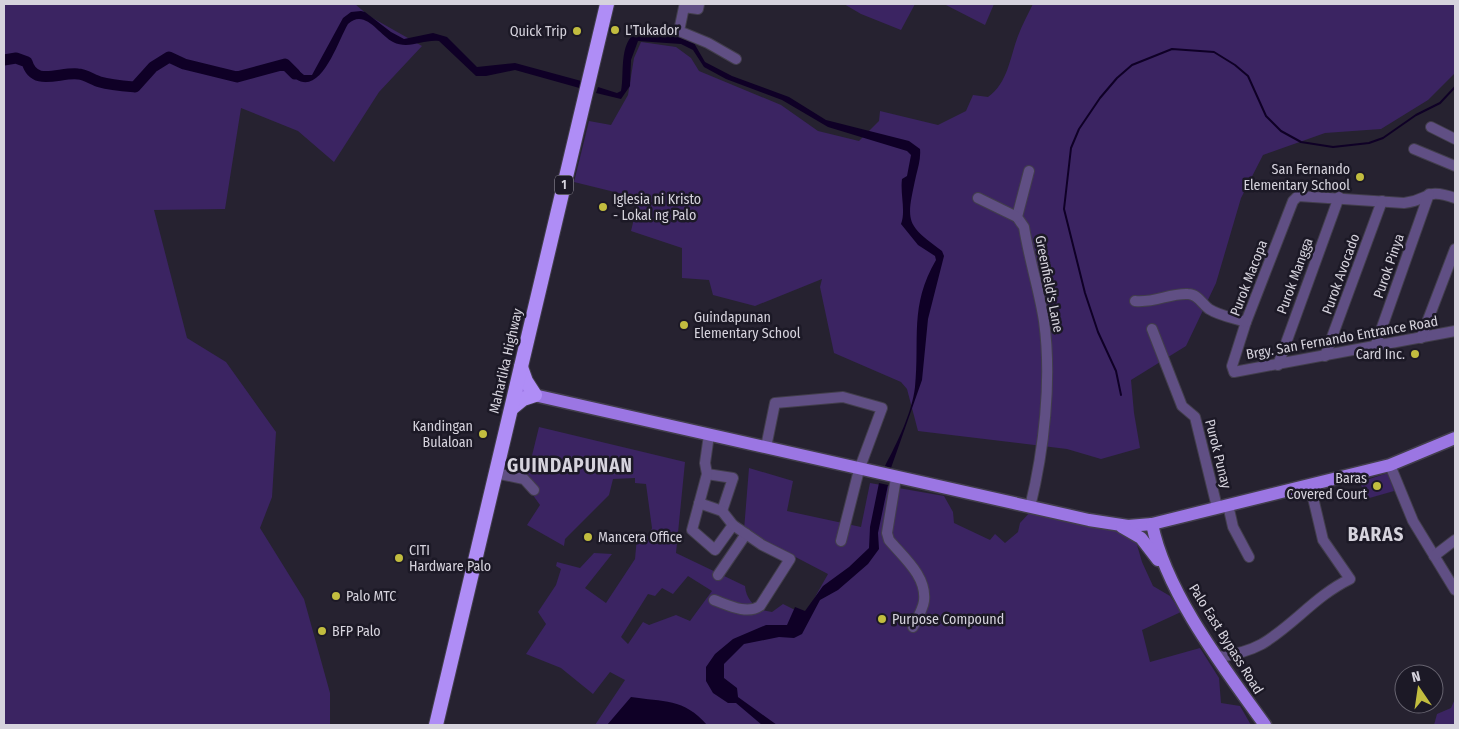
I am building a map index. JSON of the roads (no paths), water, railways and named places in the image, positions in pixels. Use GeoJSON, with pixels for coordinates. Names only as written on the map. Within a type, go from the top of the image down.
{"type":"FeatureCollection","features":[{"type":"Feature","properties":{"kind":"highway","name":"Maharlika Highway"},"geometry":{"type":"LineString","coordinates":[[438,724],[495,473],[607,4]]}},
{"type":"Feature","properties":{"kind":"highway"},"geometry":{"type":"LineString","coordinates":[[512,408],[523,399],[535,395],[521,367]]}},
{"type":"Feature","properties":{"kind":"main road"},"geometry":{"type":"LineString","coordinates":[[516,390],[894,478],[1127,529],[1144,529],[1223,506],[1390,465],[1455,438]]}},
{"type":"Feature","properties":{"kind":"main road","name":"Palo East Bypass Road"},"geometry":{"type":"LineString","coordinates":[[1144,529],[1218,657],[1265,725]]}},
{"type":"Feature","properties":{"kind":"street"},"geometry":{"type":"LineString","coordinates":[[699,4],[698,9],[684,7],[679,31],[708,43],[736,59]]}},
{"type":"Feature","properties":{"kind":"street"},"geometry":{"type":"LineString","coordinates":[[1431,128],[1455,139]]}},
{"type":"Feature","properties":{"kind":"street"},"geometry":{"type":"LineString","coordinates":[[1414,149],[1455,166]]}},
{"type":"Feature","properties":{"kind":"street"},"geometry":{"type":"LineString","coordinates":[[978,198],[1017,217],[1029,171]]}},
{"type":"Feature","properties":{"kind":"street"},"geometry":{"type":"LineString","coordinates":[[1339,197],[1416,202],[1429,194],[1437,192],[1455,198]]}},
{"type":"Feature","properties":{"kind":"street","name":"Purok Pinya"},"geometry":{"type":"LineString","coordinates":[[1375,347],[1429,194]]}},
{"type":"Feature","properties":{"kind":"street","name":"Purok Macopa"},"geometry":{"type":"LineString","coordinates":[[1234,372],[1232,366],[1246,322],[1293,201],[1298,196],[1339,197]]}},
{"type":"Feature","properties":{"kind":"street","name":"Purok Mangga"},"geometry":{"type":"LineString","coordinates":[[1278,365],[1339,197]]}},
{"type":"Feature","properties":{"kind":"street","name":"Purok Avocado"},"geometry":{"type":"LineString","coordinates":[[1325,356],[1382,201]]}},
{"type":"Feature","properties":{"kind":"street","name":"Greenfield's Lane"},"geometry":{"type":"LineString","coordinates":[[1017,217],[1024,227],[1035,274],[1044,322],[1046,353],[1047,402],[1041,433],[1039,469],[1030,507]]}},
{"type":"Feature","properties":{"kind":"street"},"geometry":{"type":"LineString","coordinates":[[1421,338],[1455,248]]}},
{"type":"Feature","properties":{"kind":"street"},"geometry":{"type":"LineString","coordinates":[[1135,301],[1149,302],[1190,293],[1197,296],[1214,312],[1246,322]]}},
{"type":"Feature","properties":{"kind":"street","name":"Purok Punay"},"geometry":{"type":"LineString","coordinates":[[1152,328],[1182,406],[1196,417],[1223,506],[1249,557]]}},
{"type":"Feature","properties":{"kind":"street","name":"Brgy. San Fernando Entrance Road"},"geometry":{"type":"LineString","coordinates":[[1234,372],[1375,347],[1455,330]]}},
{"type":"Feature","properties":{"kind":"street"},"geometry":{"type":"LineString","coordinates":[[766,447],[775,403],[843,397],[882,408],[859,470],[841,541]]}},
{"type":"Feature","properties":{"kind":"street"},"geometry":{"type":"LineString","coordinates":[[709,435],[705,463],[707,474],[692,530],[716,550],[733,524]]}},
{"type":"Feature","properties":{"kind":"street"},"geometry":{"type":"LineString","coordinates":[[1390,465],[1413,521],[1455,590]]}},
{"type":"Feature","properties":{"kind":"street"},"geometry":{"type":"LineString","coordinates":[[495,473],[524,479],[534,490]]}},
{"type":"Feature","properties":{"kind":"street"},"geometry":{"type":"LineString","coordinates":[[707,474],[732,478],[722,511]]}},
{"type":"Feature","properties":{"kind":"street"},"geometry":{"type":"LineString","coordinates":[[894,478],[887,533],[889,540],[918,574],[923,588],[924,602],[913,627]]}},
{"type":"Feature","properties":{"kind":"street"},"geometry":{"type":"LineString","coordinates":[[1218,657],[1235,655],[1262,644],[1298,618],[1314,601],[1350,579],[1323,540],[1310,485]]}},
{"type":"Feature","properties":{"kind":"street"},"geometry":{"type":"LineString","coordinates":[[699,503],[722,511],[733,524],[746,534],[790,560],[760,606],[755,610],[748,611],[714,600]]}},
{"type":"Feature","properties":{"kind":"street"},"geometry":{"type":"LineString","coordinates":[[718,575],[746,534]]}},
{"type":"Feature","properties":{"kind":"street"},"geometry":{"type":"LineString","coordinates":[[1434,556],[1455,540]]}},
{"type":"Feature","properties":{"kind":"waterway"},"geometry":{"type":"LineString","coordinates":[[1121,395],[1116,371],[1098,332],[1085,293],[1064,209],[1071,148],[1079,129],[1100,98],[1117,78],[1132,65],[1172,49],[1214,52],[1248,76],[1266,116],[1281,131],[1301,142],[1333,147],[1369,143],[1383,138],[1416,115],[1440,103],[1455,87]]}},
{"type":"Feature","properties":{"kind":"waterway"},"geometry":{"type":"LineString","coordinates":[[4,60],[16,58],[27,62],[30,70],[41,76],[81,74],[104,83],[135,87],[153,67],[169,57],[184,64],[237,77],[285,64],[295,74]]}},
{"type":"Feature","properties":{"kind":"place","name":"L'Tukador"},"geometry":{"type":"Point","coordinates":[615,30]}},
{"type":"Feature","properties":{"kind":"place","name":"Quick Trip"},"geometry":{"type":"Point","coordinates":[577,31]}},
{"type":"Feature","properties":{"kind":"place","name":"San Fernando Elementary School"},"geometry":{"type":"Point","coordinates":[1360,177]}},
{"type":"Feature","properties":{"kind":"place","name":"Iglesia ni Kristo - Lokal ng Palo"},"geometry":{"type":"Point","coordinates":[603,207]}},
{"type":"Feature","properties":{"kind":"place","name":"Guindapunan Elementary School"},"geometry":{"type":"Point","coordinates":[684,325]}},
{"type":"Feature","properties":{"kind":"place","name":"Card Inc."},"geometry":{"type":"Point","coordinates":[1415,354]}},
{"type":"Feature","properties":{"kind":"place","name":"Kandingan Bulaloan"},"geometry":{"type":"Point","coordinates":[483,434]}},
{"type":"Feature","properties":{"kind":"place","name":"Baras Covered Court"},"geometry":{"type":"Point","coordinates":[1377,486]}},
{"type":"Feature","properties":{"kind":"place","name":"Mancera Office"},"geometry":{"type":"Point","coordinates":[588,537]}},
{"type":"Feature","properties":{"kind":"place","name":"CITI Hardware Palo"},"geometry":{"type":"Point","coordinates":[399,558]}},
{"type":"Feature","properties":{"kind":"place","name":"Palo MTC"},"geometry":{"type":"Point","coordinates":[336,596]}},
{"type":"Feature","properties":{"kind":"place","name":"Purpose Compound"},"geometry":{"type":"Point","coordinates":[882,619]}},
{"type":"Feature","properties":{"kind":"place","name":"BFP Palo"},"geometry":{"type":"Point","coordinates":[322,631]}},
{"type":"Feature","properties":{"kind":"district","name":"GUINDAPUNAN"},"geometry":{"type":"Point","coordinates":[570,465]}},
{"type":"Feature","properties":{"kind":"district","name":"BARAS"},"geometry":{"type":"Point","coordinates":[1376,534]}}]}
